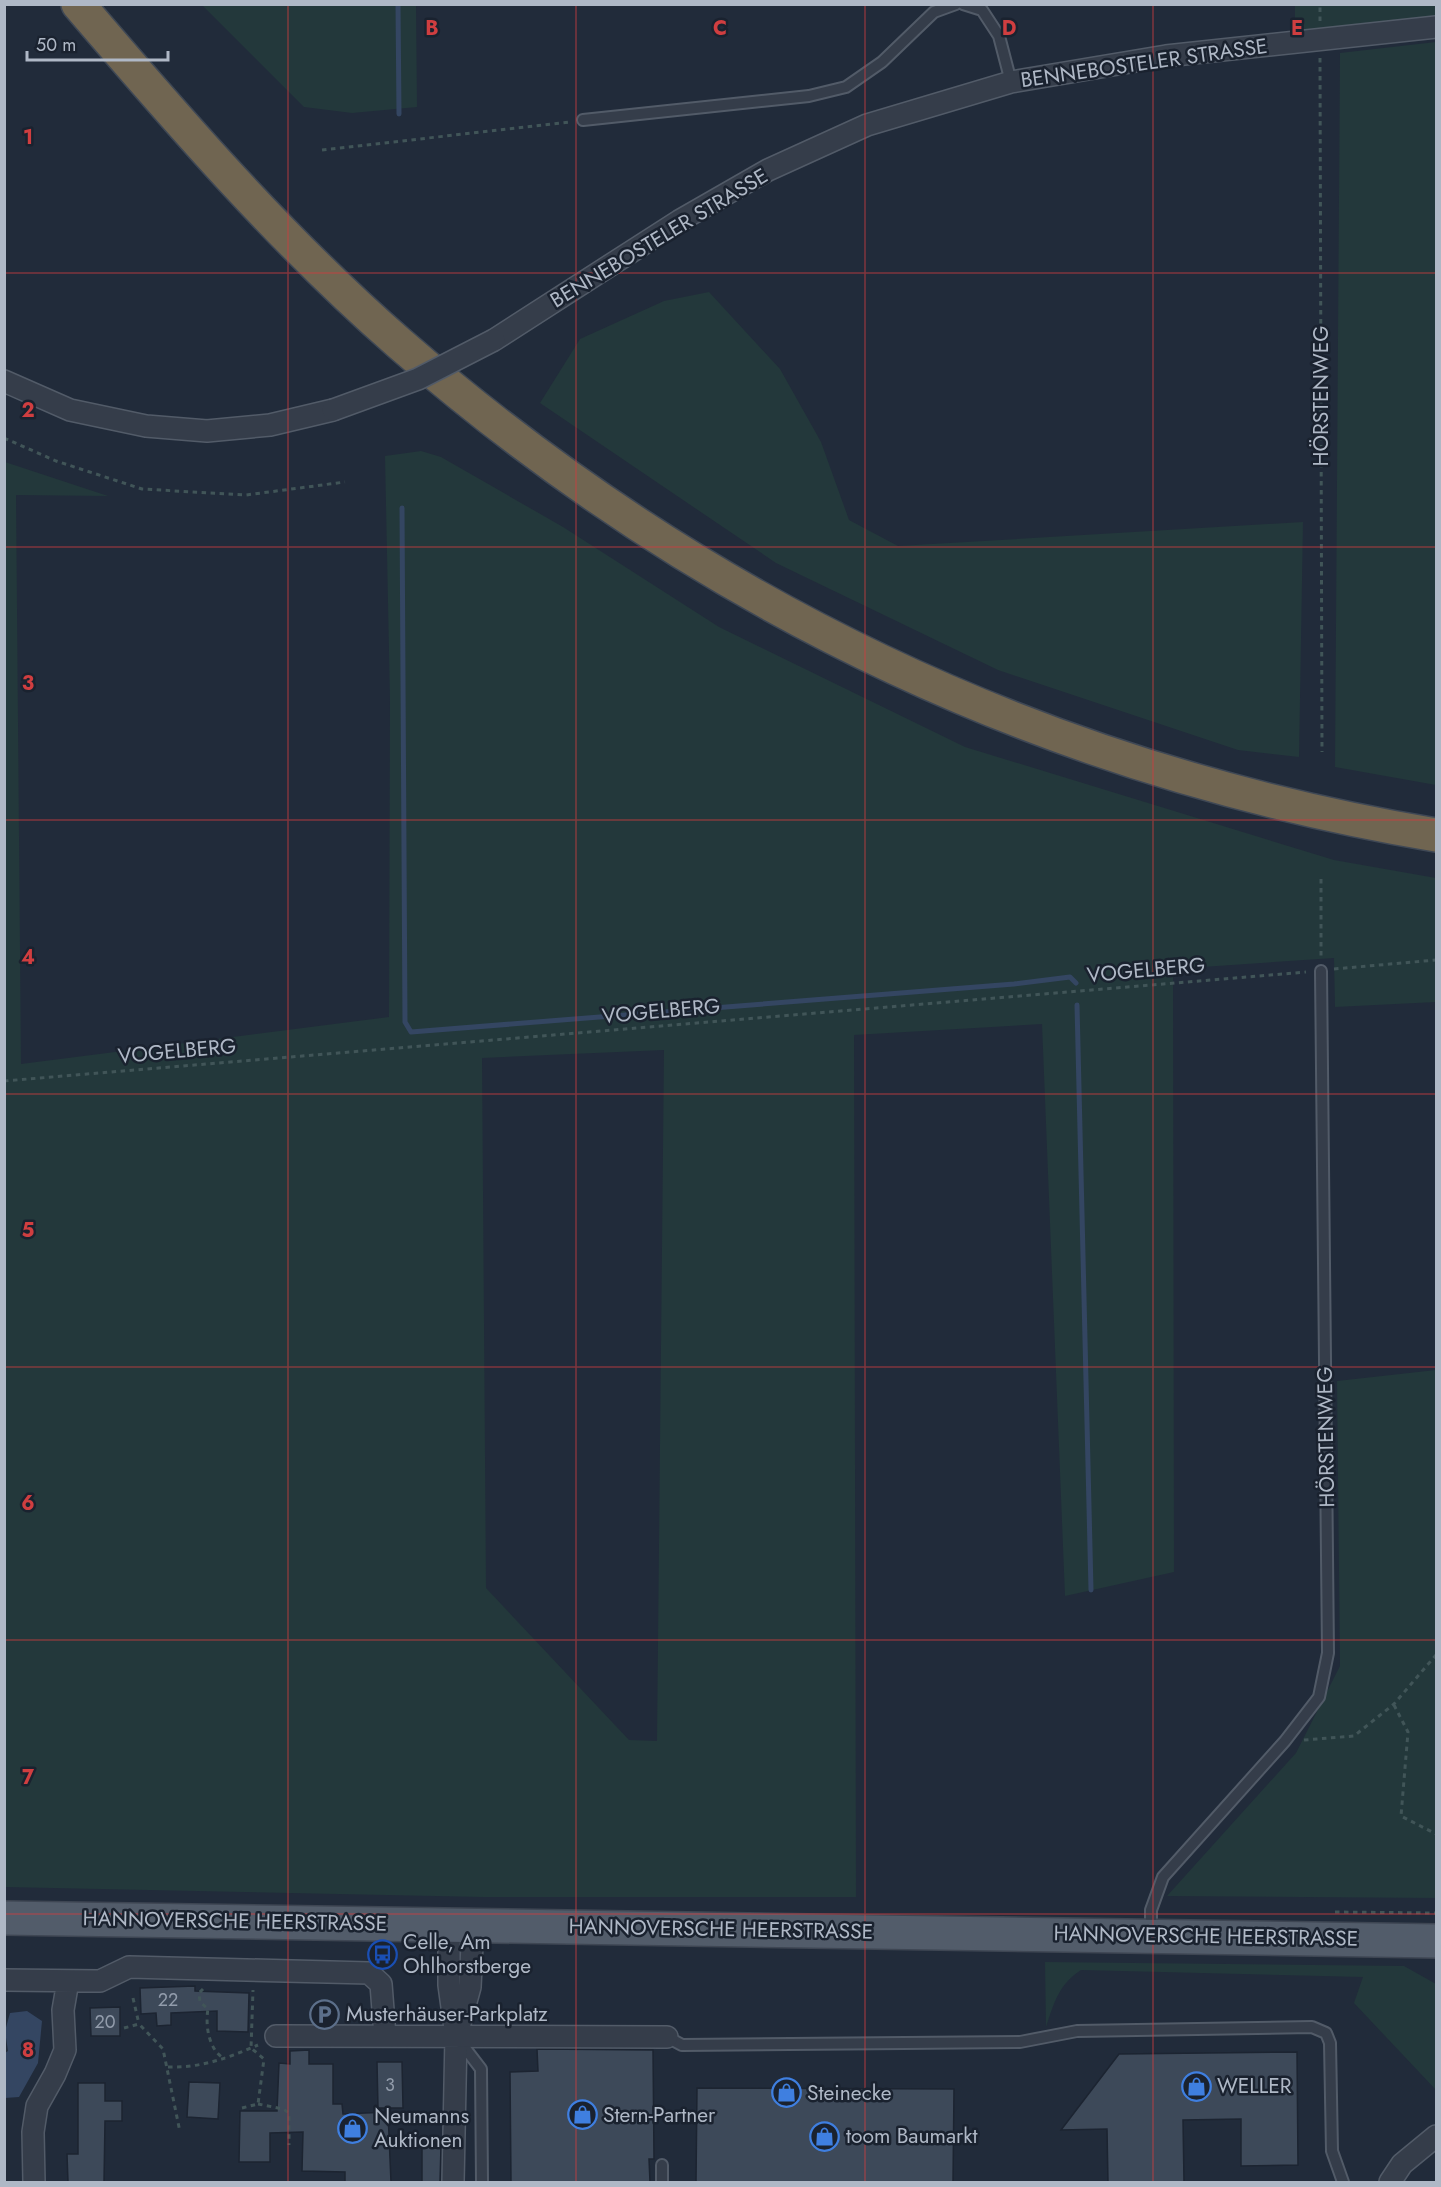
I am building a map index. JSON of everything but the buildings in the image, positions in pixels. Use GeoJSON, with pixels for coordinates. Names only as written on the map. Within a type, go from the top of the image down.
{"type":"FeatureCollection","features":[{"type":"Feature","properties":{"kind":"highway"},"geometry":{"type":"LineString","coordinates":[[78,4],[193,138],[313,261],[397,341],[487,416],[559,471],[692,559],[816,630],[884,664],[987,710],[1173,775],[1234,792],[1345,819],[1437,835]]}},
{"type":"Feature","properties":{"kind":"main road","name":"HANNOVERSCHE HEERSTRASSE"},"geometry":{"type":"LineString","coordinates":[[4,1918],[1437,1941]]}},
{"type":"Feature","properties":{"kind":"street","name":"BENNEBOSTELER STRASSE"},"geometry":{"type":"LineString","coordinates":[[4,381],[70,410],[146,426],[187,430],[207,431],[270,425],[333,410],[418,379],[494,340],[679,221],[768,170],[867,125],[1011,82],[1166,56],[1437,27]]}},
{"type":"Feature","properties":{"kind":"street"},"geometry":{"type":"LineString","coordinates":[[453,2182],[456,2036],[449,1985],[461,1924]]}},
{"type":"Feature","properties":{"kind":"street"},"geometry":{"type":"LineString","coordinates":[[4,1980],[100,1981],[129,1966],[352,1970],[369,1973],[381,1984],[385,2036]]}},
{"type":"Feature","properties":{"kind":"street"},"geometry":{"type":"LineString","coordinates":[[34,2182],[33,2132],[37,2106],[56,2074],[64,2050],[63,2010],[68,1981]]}},
{"type":"Feature","properties":{"kind":"street"},"geometry":{"type":"LineString","coordinates":[[276,2036],[667,2037]]}},
{"type":"Feature","properties":{"kind":"street"},"geometry":{"type":"LineString","coordinates":[[1390,2182],[1402,2163],[1437,2136]]}},
{"type":"Feature","properties":{"kind":"lane"},"geometry":{"type":"LineString","coordinates":[[583,120],[809,96],[846,87],[882,62],[934,12],[956,4]]}},
{"type":"Feature","properties":{"kind":"lane"},"geometry":{"type":"LineString","coordinates":[[963,4],[982,10],[999,36],[1011,82]]}},
{"type":"Feature","properties":{"kind":"lane","name":"HÖRSTENWEG"},"geometry":{"type":"LineString","coordinates":[[1151,1935],[1151,1910],[1164,1877],[1285,1742],[1319,1697],[1328,1653],[1321,970]]}},
{"type":"Feature","properties":{"kind":"lane"},"geometry":{"type":"LineString","coordinates":[[667,2037],[682,2045],[1020,2042],[1077,2031],[1312,2027],[1326,2033],[1330,2043],[1332,2151],[1343,2182]]}},
{"type":"Feature","properties":{"kind":"lane"},"geometry":{"type":"LineString","coordinates":[[456,2036],[481,2069],[482,2182]]}},
{"type":"Feature","properties":{"kind":"lane"},"geometry":{"type":"LineString","coordinates":[[662,2165],[662,2182]]}},
{"type":"Feature","properties":{"kind":"path","name":"HÖRSTENWEG"},"geometry":{"type":"LineString","coordinates":[[1320,40],[1322,752]]}},
{"type":"Feature","properties":{"kind":"path"},"geometry":{"type":"LineString","coordinates":[[322,150],[583,120]]}},
{"type":"Feature","properties":{"kind":"path"},"geometry":{"type":"LineString","coordinates":[[4,438],[56,461],[142,489],[246,495],[345,482]]}},
{"type":"Feature","properties":{"kind":"path"},"geometry":{"type":"LineString","coordinates":[[1321,879],[1321,970]]}},
{"type":"Feature","properties":{"kind":"path","name":"VOGELBERG"},"geometry":{"type":"LineString","coordinates":[[4,1081],[1437,960]]}},
{"type":"Feature","properties":{"kind":"path"},"geometry":{"type":"LineString","coordinates":[[1285,1742],[1354,1736],[1394,1704],[1437,1655]]}},
{"type":"Feature","properties":{"kind":"path"},"geometry":{"type":"LineString","coordinates":[[1394,1704],[1408,1731],[1401,1816],[1437,1834]]}},
{"type":"Feature","properties":{"kind":"path"},"geometry":{"type":"LineString","coordinates":[[1336,1912],[1437,1913]]}},
{"type":"Feature","properties":{"kind":"path"},"geometry":{"type":"LineString","coordinates":[[250,1986],[254,1990],[255,2004],[251,2048]]}},
{"type":"Feature","properties":{"kind":"path"},"geometry":{"type":"LineString","coordinates":[[210,1987],[199,1993],[200,2002],[208,2009],[209,2036],[218,2055],[225,2059]]}},
{"type":"Feature","properties":{"kind":"path"},"geometry":{"type":"LineString","coordinates":[[133,1998],[139,2024],[163,2049],[180,2132]]}},
{"type":"Feature","properties":{"kind":"path"},"geometry":{"type":"LineString","coordinates":[[124,2028],[139,2024]]}},
{"type":"Feature","properties":{"kind":"path"},"geometry":{"type":"LineString","coordinates":[[168,2067],[188,2068],[225,2059],[276,2036]]}},
{"type":"Feature","properties":{"kind":"path"},"geometry":{"type":"LineString","coordinates":[[251,2048],[264,2059],[258,2104]]}},
{"type":"Feature","properties":{"kind":"path"},"geometry":{"type":"LineString","coordinates":[[242,2108],[258,2104],[283,2109],[288,2113],[289,2145]]}},
{"type":"Feature","properties":{"kind":"green space"},"geometry":{"type":"Polygon","coordinates":[[[202,5],[416,5],[417,107],[352,113],[304,107],[202,5]]]}},
{"type":"Feature","properties":{"kind":"green space"},"geometry":{"type":"Polygon","coordinates":[[[1295,5],[1436,5],[1436,16],[1295,32],[1295,5]]]}},
{"type":"Feature","properties":{"kind":"green space"},"geometry":{"type":"Polygon","coordinates":[[[1436,42],[1436,785],[1335,767],[1340,53],[1436,42]]]}},
{"type":"Feature","properties":{"kind":"green space"},"geometry":{"type":"Polygon","coordinates":[[[709,292],[780,369],[821,442],[849,520],[898,546],[1303,522],[1299,757],[1238,750],[998,670],[776,563],[540,403],[580,339],[664,301],[709,292]]]}},
{"type":"Feature","properties":{"kind":"green space"},"geometry":{"type":"Polygon","coordinates":[[[421,451],[441,457],[563,527],[719,627],[965,747],[1334,860],[1436,878],[1436,1002],[1335,1007],[1334,958],[1173,969],[1174,1572],[1065,1596],[1042,1024],[854,1035],[856,1897],[483,1897],[5,1887],[5,462],[108,496],[16,495],[21,1064],[389,1017],[390,700],[385,456],[421,451]],[[664,1050],[482,1058],[486,1588],[629,1740],[657,1741],[664,1050]]]}},
{"type":"Feature","properties":{"kind":"green space"},"geometry":{"type":"Polygon","coordinates":[[[1436,1370],[1436,1898],[1167,1896],[1296,1753],[1340,1666],[1337,1381],[1436,1370]]]}},
{"type":"Feature","properties":{"kind":"green space"},"geometry":{"type":"Polygon","coordinates":[[[1045,1962],[1404,1966],[1436,1984],[1436,2090],[1354,2003],[1363,1977],[1081,1970],[1062,1988],[1046,2027],[1045,1962]]]}},
{"type":"Feature","properties":{"kind":"water"},"geometry":{"type":"Polygon","coordinates":[[[27,2011],[42,2021],[38,2063],[19,2097],[5,2098],[5,2053],[8,2051],[5,2031],[10,2013],[27,2011]]]}},
{"type":"Feature","properties":{"kind":"waterway"},"geometry":{"type":"LineString","coordinates":[[398,4],[399,114]]}},
{"type":"Feature","properties":{"kind":"waterway"},"geometry":{"type":"LineString","coordinates":[[402,508],[405,1022],[411,1032],[1014,984],[1070,977],[1076,983]]}},
{"type":"Feature","properties":{"kind":"waterway"},"geometry":{"type":"LineString","coordinates":[[1077,1005],[1091,1590]]}},
{"type":"Feature","properties":{"kind":"place","name":"Celle, Am Ohlhorstberge"},"geometry":{"type":"Point","coordinates":[382,1954]}},
{"type":"Feature","properties":{"kind":"place","name":"Musterhäuser-Parkplatz"},"geometry":{"type":"Point","coordinates":[325,2014]}},
{"type":"Feature","properties":{"kind":"place","name":"WELLER"},"geometry":{"type":"Point","coordinates":[1196,2086]}},
{"type":"Feature","properties":{"kind":"place","name":"Steinecke"},"geometry":{"type":"Point","coordinates":[786,2093]}},
{"type":"Feature","properties":{"kind":"place","name":"Stern-Partner"},"geometry":{"type":"Point","coordinates":[582,2115]}},
{"type":"Feature","properties":{"kind":"place","name":"Neumanns Auktionen"},"geometry":{"type":"Point","coordinates":[353,2128]}},
{"type":"Feature","properties":{"kind":"place","name":"toom Baumarkt"},"geometry":{"type":"Point","coordinates":[825,2136]}}]}
